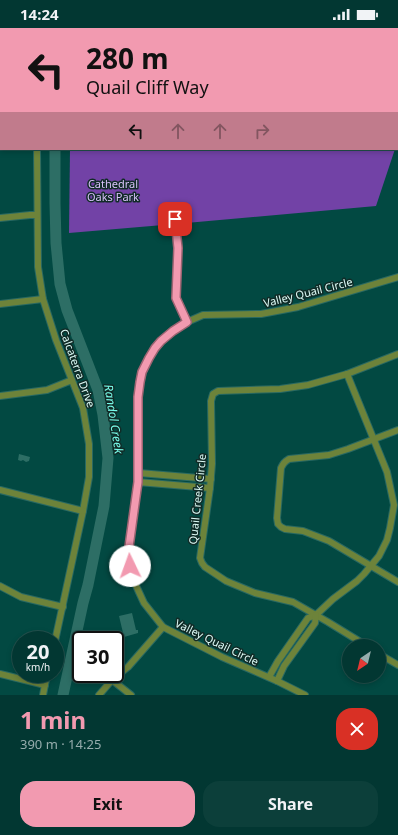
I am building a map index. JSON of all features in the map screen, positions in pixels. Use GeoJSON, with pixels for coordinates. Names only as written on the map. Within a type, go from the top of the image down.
{"type":"FeatureCollection","features":[{"type":"Feature","properties":{"kind":"street","name":"Calcaterra Drive"},"geometry":{"type":"LineString","coordinates":[[37,150],[38,267],[43,299],[56,340],[83,408],[89,444],[89,477],[57,631]]}},
{"type":"Feature","properties":{"kind":"street"},"geometry":{"type":"LineString","coordinates":[[0,218],[37,215]]}},
{"type":"Feature","properties":{"kind":"street"},"geometry":{"type":"LineString","coordinates":[[175,219],[178,248],[176,298],[187,322]]}},
{"type":"Feature","properties":{"kind":"street","name":"Valley Quail Circle"},"geometry":{"type":"LineString","coordinates":[[306,695],[222,658],[163,627],[144,603],[132,577],[128,554],[139,473],[138,397],[142,372],[149,358],[161,341],[187,322],[203,315],[261,314],[298,307],[398,277]]}},
{"type":"Feature","properties":{"kind":"street"},"geometry":{"type":"LineString","coordinates":[[0,304],[43,299]]}},
{"type":"Feature","properties":{"kind":"street","name":"Quail Creek Circle"},"geometry":{"type":"LineString","coordinates":[[355,639],[293,602],[255,593],[226,581],[202,563],[200,558],[212,464],[211,401],[213,394],[218,390],[280,389],[301,386],[347,374],[398,354]]}},
{"type":"Feature","properties":{"kind":"street"},"geometry":{"type":"LineString","coordinates":[[269,678],[278,661],[308,618],[316,615],[333,599],[357,581],[379,556],[387,540],[396,505],[387,472],[347,374]]}},
{"type":"Feature","properties":{"kind":"street"},"geometry":{"type":"LineString","coordinates":[[0,396],[47,390],[72,380]]}},
{"type":"Feature","properties":{"kind":"street"},"geometry":{"type":"LineString","coordinates":[[398,430],[329,455],[289,459],[285,461],[281,468],[277,518],[278,524],[282,527],[303,532],[329,541],[372,565],[398,582]]}},
{"type":"Feature","properties":{"kind":"street"},"geometry":{"type":"LineString","coordinates":[[139,473],[211,479]]}},
{"type":"Feature","properties":{"kind":"street"},"geometry":{"type":"LineString","coordinates":[[138,482],[210,488]]}},
{"type":"Feature","properties":{"kind":"street"},"geometry":{"type":"LineString","coordinates":[[0,490],[83,511]]}},
{"type":"Feature","properties":{"kind":"street"},"geometry":{"type":"LineString","coordinates":[[0,586],[21,597],[63,607]]}},
{"type":"Feature","properties":{"kind":"street"},"geometry":{"type":"LineString","coordinates":[[277,681],[284,666],[315,623],[316,615]]}},
{"type":"Feature","properties":{"kind":"street"},"geometry":{"type":"LineString","coordinates":[[124,670],[163,627]]}},
{"type":"Feature","properties":{"kind":"street"},"geometry":{"type":"LineString","coordinates":[[386,658],[398,665]]}},
{"type":"Feature","properties":{"kind":"street"},"geometry":{"type":"LineString","coordinates":[[0,674],[45,685],[43,695]]}},
{"type":"Feature","properties":{"kind":"street"},"geometry":{"type":"LineString","coordinates":[[99,695],[109,683]]}},
{"type":"Feature","properties":{"kind":"street"},"geometry":{"type":"LineString","coordinates":[[116,683],[131,695]]}},
{"type":"Feature","properties":{"kind":"green space","name":"Cathedral Oaks Park"},"geometry":{"type":"Polygon","coordinates":[[[70,150],[395,150],[376,206],[69,233],[70,150]]]}},
{"type":"Feature","properties":{"kind":"shaded area"},"geometry":{"type":"Polygon","coordinates":[[[19,454],[30,457],[29,461],[26,462],[23,460],[18,460],[19,454]]]}},
{"type":"Feature","properties":{"kind":"shaded area"},"geometry":{"type":"Polygon","coordinates":[[[132,613],[138,633],[124,637],[124,631],[123,631],[119,616],[132,613]]]}},
{"type":"Feature","properties":{"kind":"waterway","name":"Randol Creek"},"geometry":{"type":"LineString","coordinates":[[55,150],[56,243],[60,284],[67,310],[98,390],[103,415],[108,458],[104,506],[63,695]]}},
{"type":"Feature","properties":{"kind":"route"},"geometry":{"type":"LineString","coordinates":[[130,566],[128,554],[139,473],[138,397],[142,372],[155,348],[161,341],[187,322],[176,298],[178,248],[175,219]]}}]}
